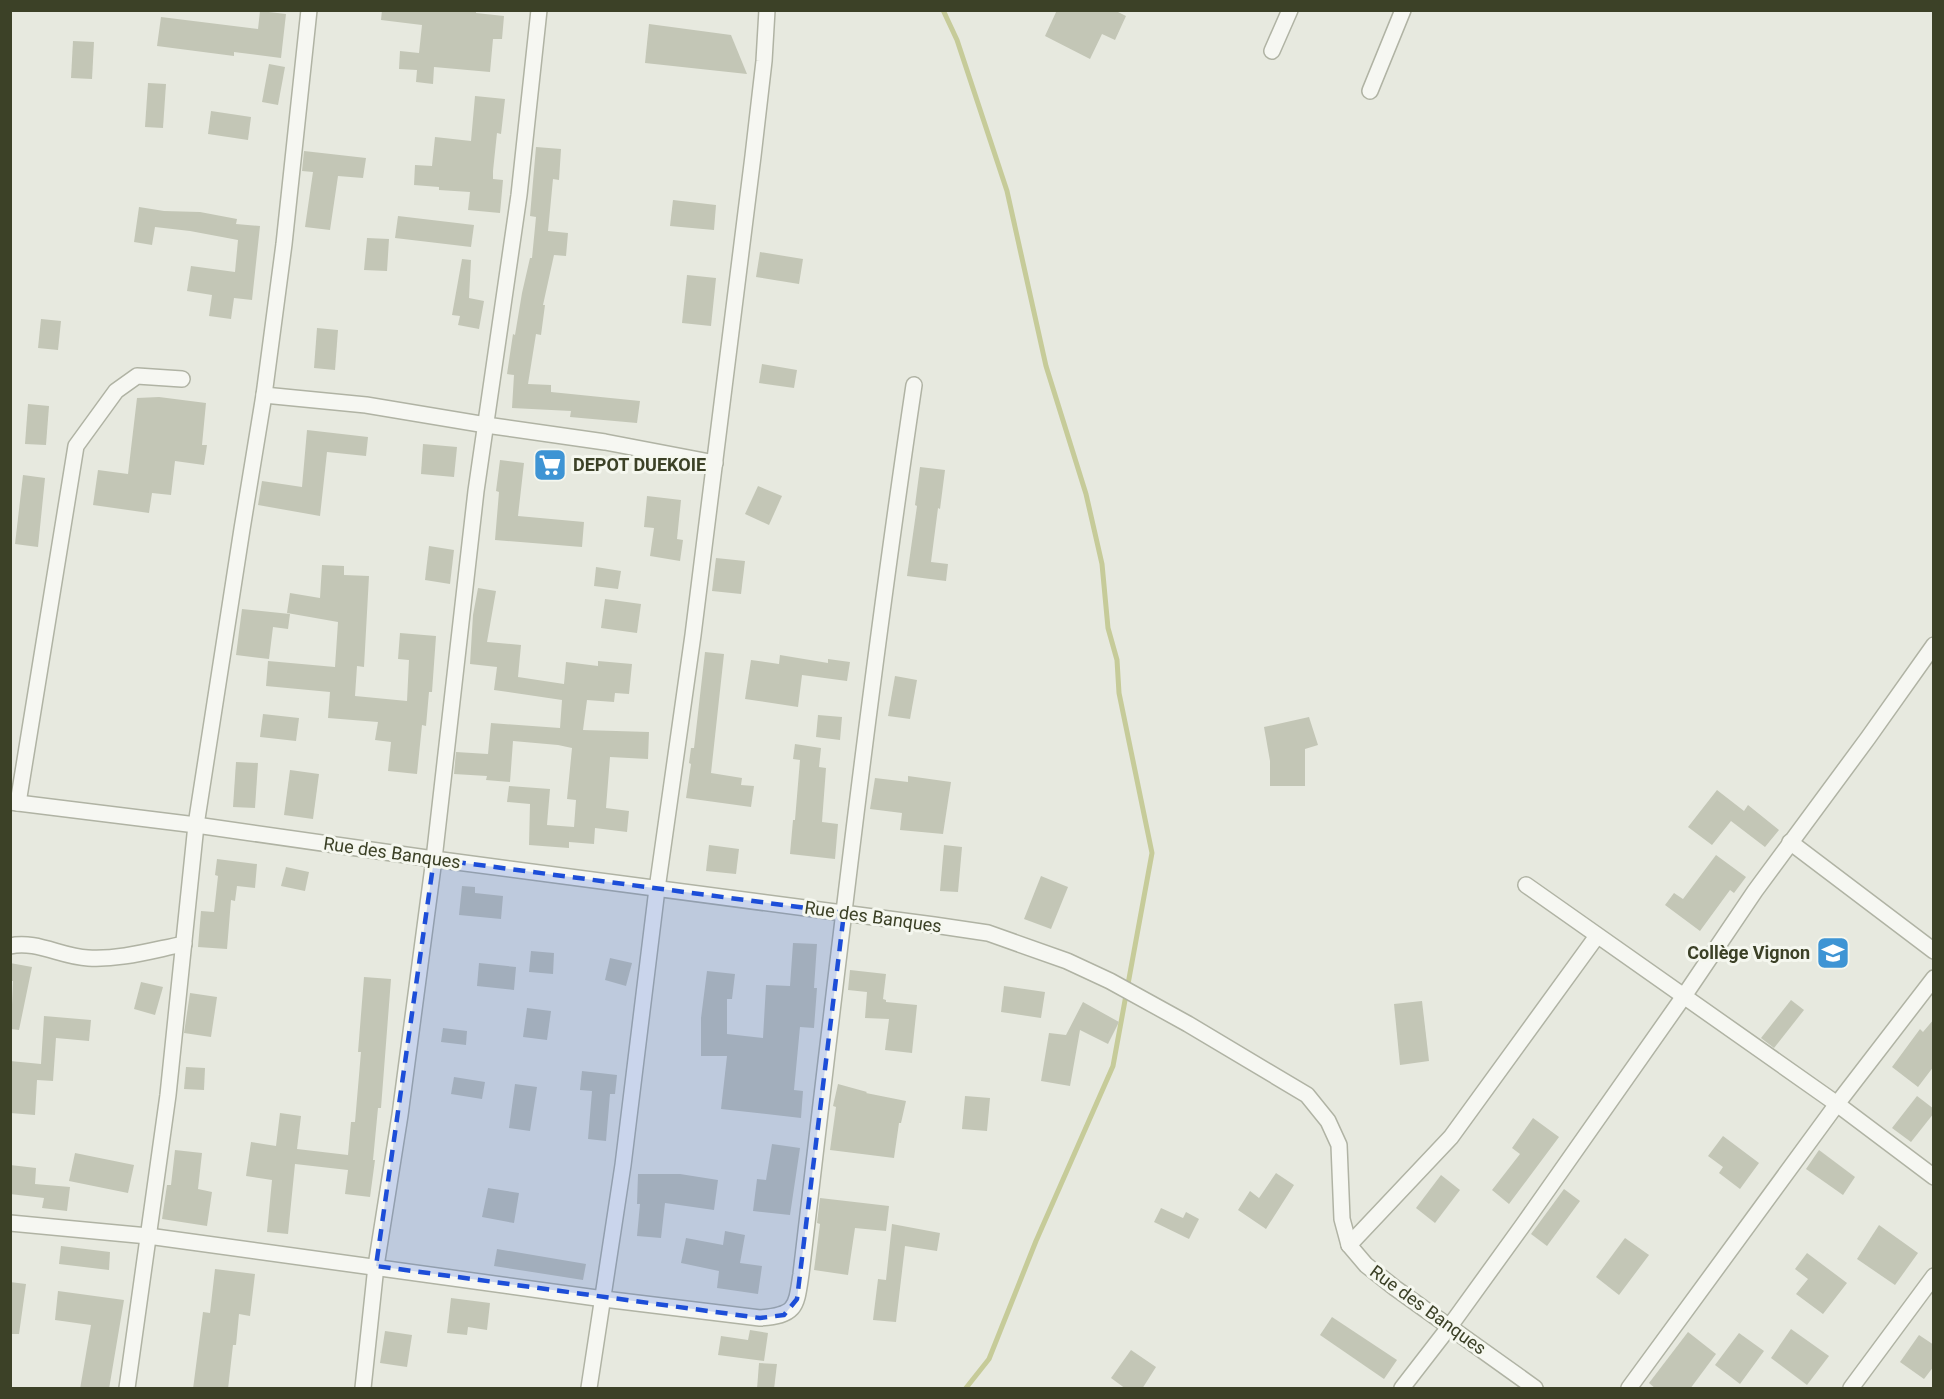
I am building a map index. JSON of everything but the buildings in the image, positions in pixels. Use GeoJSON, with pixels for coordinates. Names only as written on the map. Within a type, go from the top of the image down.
{"type":"FeatureCollection","features":[{"type":"Feature","properties":{"kind":"street"},"geometry":{"type":"LineString","coordinates":[[127,1389],[168,1095],[196,825],[264,394],[284,244],[309,10]]}},
{"type":"Feature","properties":{"kind":"street"},"geometry":{"type":"LineString","coordinates":[[363,1389],[376,1266],[400,1115],[434,859],[476,491],[519,195],[539,10]]}},
{"type":"Feature","properties":{"kind":"street"},"geometry":{"type":"LineString","coordinates":[[589,1389],[637,1065],[657,889],[693,635],[764,61],[767,10]]}},
{"type":"Feature","properties":{"kind":"street"},"geometry":{"type":"LineString","coordinates":[[1272,51],[1290,10]]}},
{"type":"Feature","properties":{"kind":"street"},"geometry":{"type":"LineString","coordinates":[[1370,91],[1403,10]]}},
{"type":"Feature","properties":{"kind":"street"},"geometry":{"type":"LineString","coordinates":[[14,802],[76,446],[116,391],[137,376],[182,379]]}},
{"type":"Feature","properties":{"kind":"street"},"geometry":{"type":"LineString","coordinates":[[10,1223],[148,1236],[604,1299],[760,1318],[784,1315],[792,1309],[797,1299],[801,1274],[897,496],[914,385]]}},
{"type":"Feature","properties":{"kind":"street"},"geometry":{"type":"LineString","coordinates":[[264,394],[366,405],[605,442],[715,463]]}},
{"type":"Feature","properties":{"kind":"street"},"geometry":{"type":"LineString","coordinates":[[1402,1389],[1450,1326],[1790,842],[1934,645]]}},
{"type":"Feature","properties":{"kind":"street","name":"Rue des Banques"},"geometry":{"type":"LineString","coordinates":[[14,802],[988,933],[1067,961],[1110,981],[1188,1024],[1307,1095],[1328,1120],[1339,1145],[1342,1220],[1349,1245],[1366,1265],[1395,1288],[1535,1389]]}},
{"type":"Feature","properties":{"kind":"street"},"geometry":{"type":"LineString","coordinates":[[1790,842],[1934,951]]}},
{"type":"Feature","properties":{"kind":"street"},"geometry":{"type":"LineString","coordinates":[[1526,885],[1837,1104],[1934,1177]]}},
{"type":"Feature","properties":{"kind":"street"},"geometry":{"type":"LineString","coordinates":[[1349,1245],[1451,1137],[1597,936]]}},
{"type":"Feature","properties":{"kind":"street"},"geometry":{"type":"LineString","coordinates":[[10,946],[32,945],[66,955],[89,958],[127,955],[184,944]]}},
{"type":"Feature","properties":{"kind":"street"},"geometry":{"type":"LineString","coordinates":[[1629,1389],[1837,1104],[1934,978]]}},
{"type":"Feature","properties":{"kind":"street"},"geometry":{"type":"LineString","coordinates":[[1851,1389],[1934,1276]]}},
{"type":"Feature","properties":{"kind":"highlighted area"},"geometry":{"type":"Polygon","coordinates":[[[434,859],[844,913],[797,1299],[784,1315],[760,1318],[376,1266],[434,859]]]}},
{"type":"Feature","properties":{"kind":"waterway"},"geometry":{"type":"LineString","coordinates":[[943,10],[957,40],[1007,191],[1046,366],[1086,494],[1102,564],[1108,628],[1117,660],[1119,693],[1152,853],[1113,1066],[1036,1241],[989,1359],[966,1388]]}},
{"type":"Feature","properties":{"kind":"place","name":"DEPOT DUEKOIE"},"geometry":{"type":"Point","coordinates":[550,465]}},
{"type":"Feature","properties":{"kind":"place","name":"Collège Vignon"},"geometry":{"type":"Point","coordinates":[1833,953]}}]}
